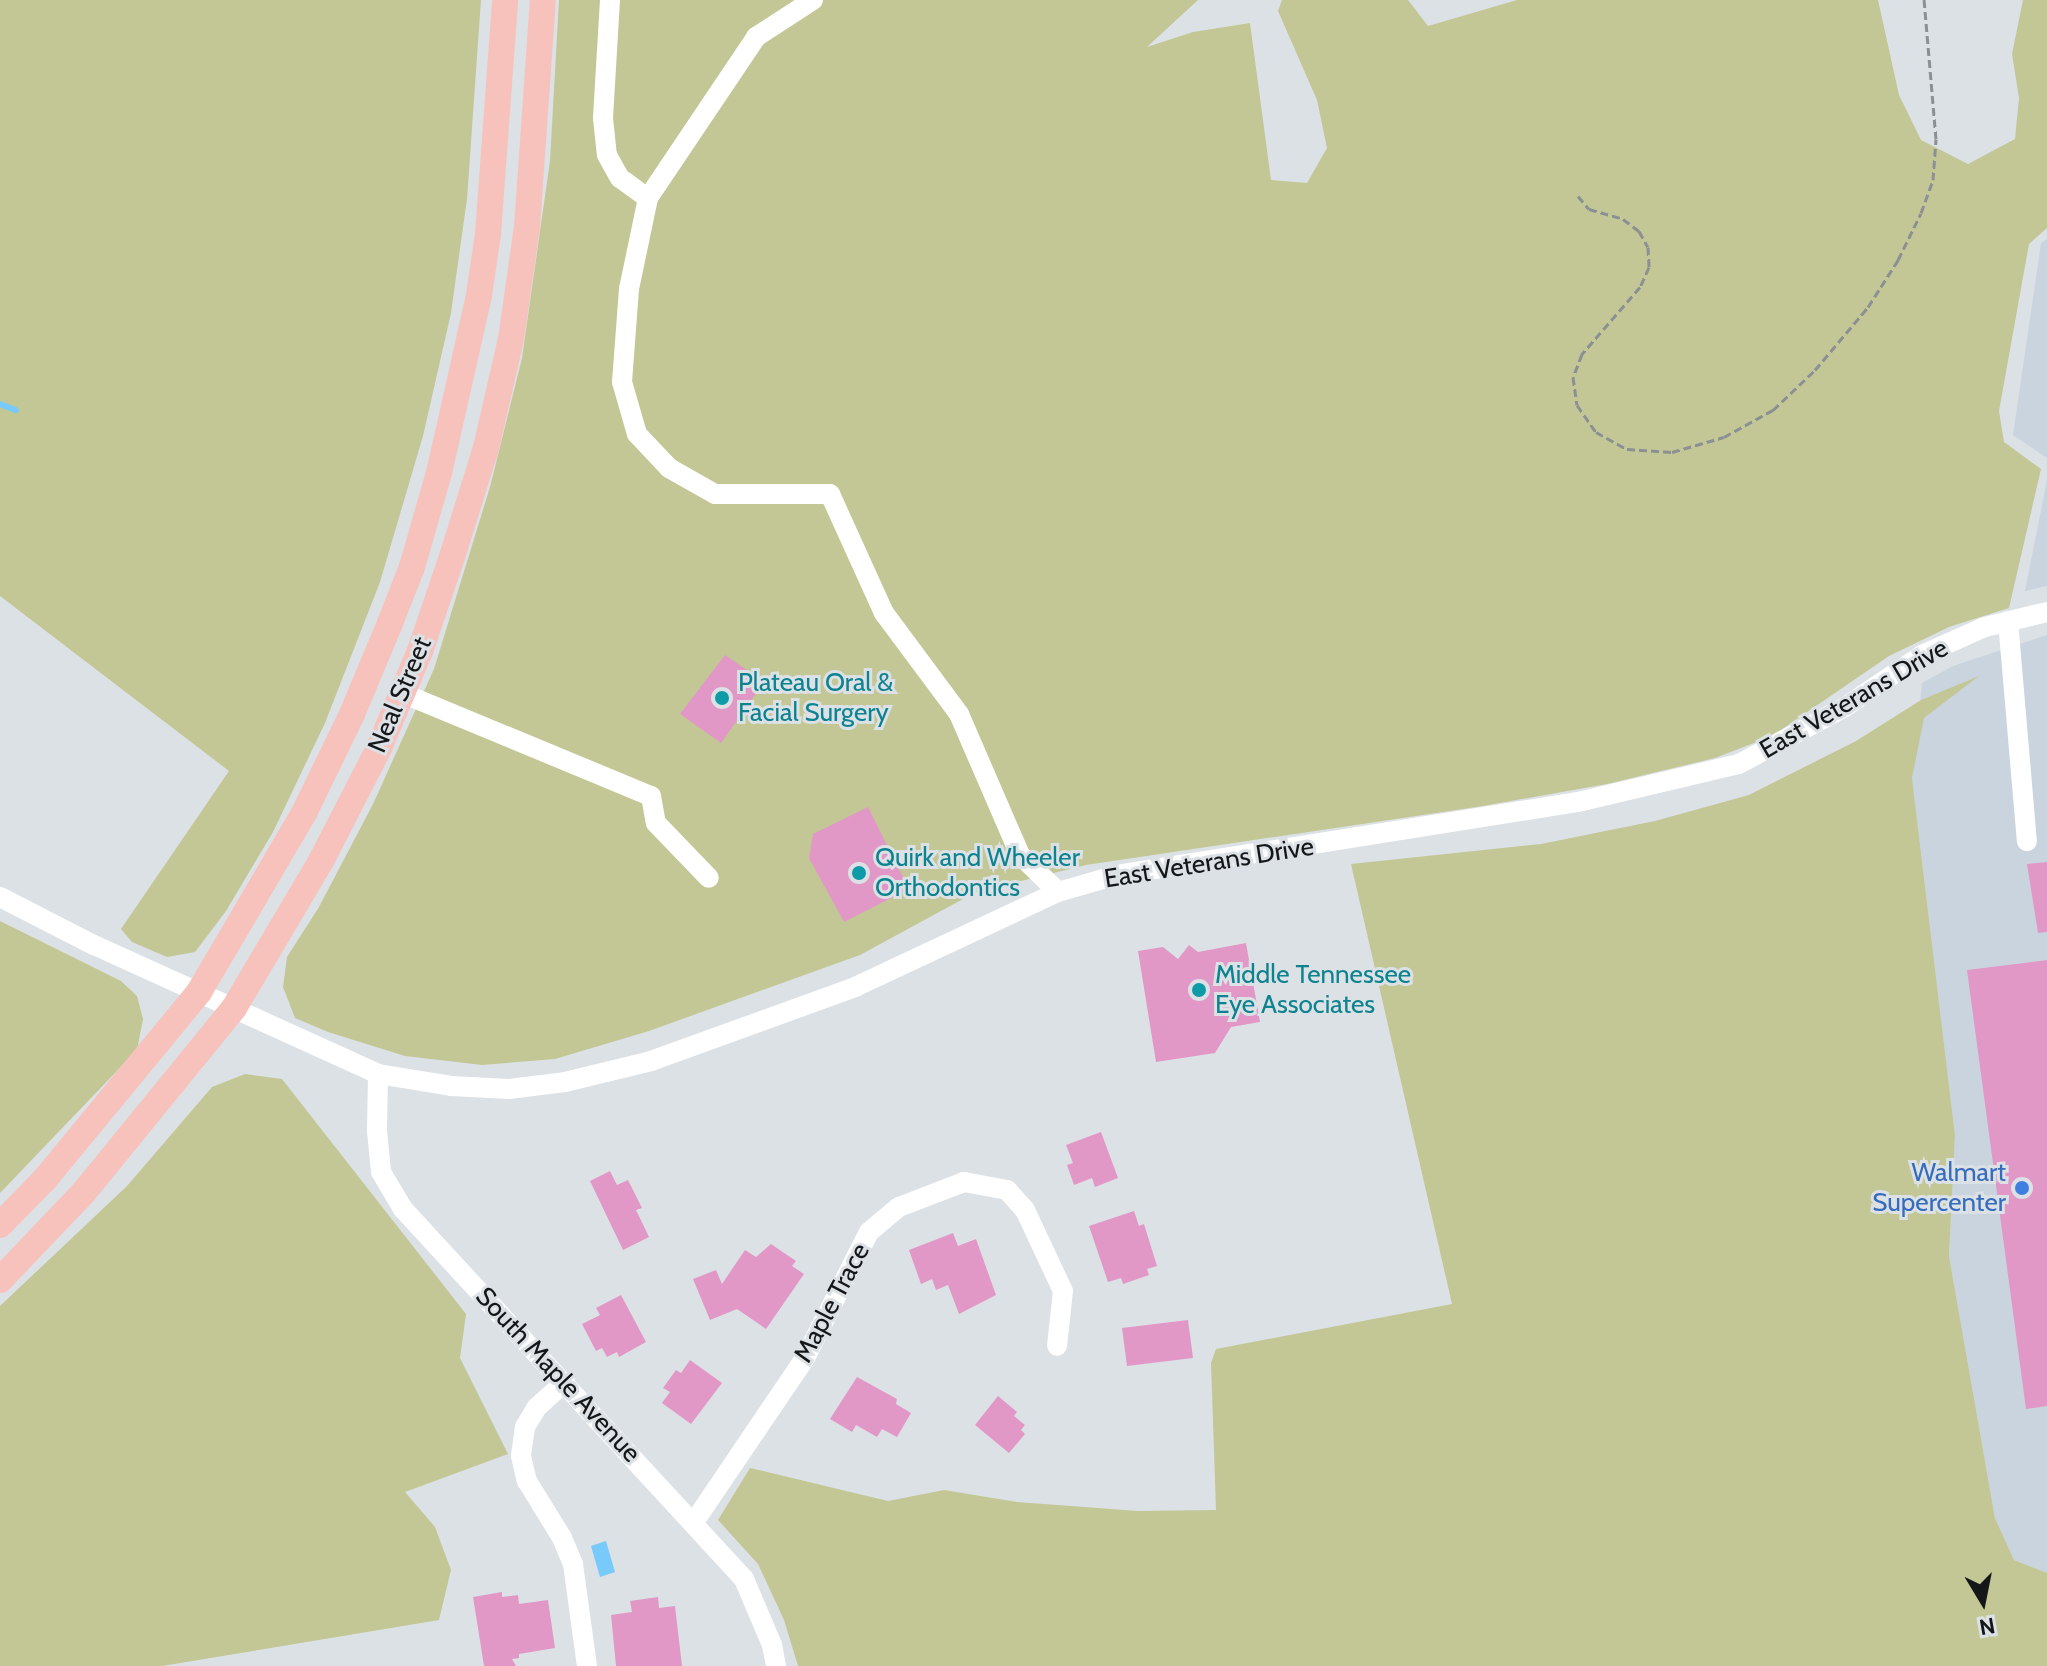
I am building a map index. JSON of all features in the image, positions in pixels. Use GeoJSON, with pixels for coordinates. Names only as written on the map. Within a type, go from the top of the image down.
{"type":"FeatureCollection","features":[{"type":"Feature","properties":{"kind":"main road","name":"Neal Street"},"geometry":{"type":"LineString","coordinates":[[0,1225],[45,1179],[199,992],[305,811],[352,714],[412,567],[439,473],[479,295],[488,234],[505,0]]}},
{"type":"Feature","properties":{"kind":"main road","name":"Neal Street"},"geometry":{"type":"LineString","coordinates":[[0,1280],[84,1192],[234,1008],[322,859],[379,748],[452,557],[486,448],[511,339],[528,212],[543,0]]}},
{"type":"Feature","properties":{"kind":"street"},"geometry":{"type":"LineString","coordinates":[[610,0],[603,118],[607,155],[620,178],[648,198]]}},
{"type":"Feature","properties":{"kind":"street"},"geometry":{"type":"LineString","coordinates":[[813,0],[756,37],[648,198],[629,289],[622,382],[637,434],[669,468],[715,494],[830,494],[884,613],[959,714],[1020,855],[1058,892]]}},
{"type":"Feature","properties":{"kind":"street","name":"East Veterans Drive"},"geometry":{"type":"LineString","coordinates":[[234,1008],[378,1074],[451,1086],[509,1089],[565,1082],[651,1061],[855,987],[1058,892],[1117,875],[1578,802],[1739,764],[1845,707],[1922,655],[1985,627],[2047,612]]}},
{"type":"Feature","properties":{"kind":"street"},"geometry":{"type":"LineString","coordinates":[[2008,621],[2027,841]]}},
{"type":"Feature","properties":{"kind":"street"},"geometry":{"type":"LineString","coordinates":[[402,693],[651,796],[656,823],[709,878]]}},
{"type":"Feature","properties":{"kind":"street"},"geometry":{"type":"LineString","coordinates":[[0,897],[234,1008]]}},
{"type":"Feature","properties":{"kind":"street","name":"South Maple Avenue"},"geometry":{"type":"LineString","coordinates":[[378,1074],[377,1131],[381,1172],[403,1209],[744,1579],[772,1645],[776,1666]]}},
{"type":"Feature","properties":{"kind":"street","name":"Maple Trace"},"geometry":{"type":"LineString","coordinates":[[694,1522],[805,1358],[869,1232],[899,1207],[964,1182],[1007,1190],[1025,1210],[1063,1291],[1057,1346]]}},
{"type":"Feature","properties":{"kind":"street"},"geometry":{"type":"LineString","coordinates":[[565,1382],[537,1407],[525,1427],[521,1456],[527,1481],[562,1538],[573,1564],[587,1666]]}},
{"type":"Feature","properties":{"kind":"path"},"geometry":{"type":"LineString","coordinates":[[1578,196],[1589,209],[1623,219],[1639,231],[1648,247],[1649,267],[1640,287],[1582,354],[1573,377],[1577,405],[1596,432],[1627,449],[1672,452],[1724,437],[1773,410],[1815,370],[1868,307],[1898,260],[1921,213],[1933,180],[1936,139],[1924,0]]}},
{"type":"Feature","properties":{"kind":"shaded area"},"geometry":{"type":"Polygon","coordinates":[[[2047,239],[2047,458],[2013,435],[2041,243],[2047,239]]]}},
{"type":"Feature","properties":{"kind":"shaded area"},"geometry":{"type":"Polygon","coordinates":[[[2047,480],[2047,586],[2025,591],[2047,480]]]}},
{"type":"Feature","properties":{"kind":"shaded area"},"geometry":{"type":"Polygon","coordinates":[[[2047,635],[2047,1573],[2014,1560],[1995,1518],[1949,1256],[1955,1135],[1912,778],[1922,683],[1953,666],[2047,635]]]}},
{"type":"Feature","properties":{"kind":"green space"},"geometry":{"type":"Polygon","coordinates":[[[0,0],[481,0],[467,199],[451,313],[423,436],[380,582],[325,723],[273,832],[226,911],[195,952],[167,957],[132,942],[121,929],[229,771],[0,596],[0,0]]]}},
{"type":"Feature","properties":{"kind":"green space"},"geometry":{"type":"Polygon","coordinates":[[[559,0],[1198,0],[1147,47],[1193,32],[1250,23],[1271,180],[1307,183],[1327,148],[1317,100],[1278,11],[1282,0],[1408,0],[1428,26],[1517,0],[1878,0],[1899,95],[1921,140],[1968,164],[2015,139],[2019,98],[2012,54],[2023,0],[2047,0],[2047,228],[2029,244],[1999,411],[2004,442],[2041,469],[2009,608],[1949,627],[1889,656],[1772,736],[1715,758],[1607,784],[1483,806],[1086,865],[976,892],[860,955],[649,1031],[555,1059],[482,1065],[405,1056],[328,1032],[295,1018],[283,987],[287,957],[319,907],[373,804],[434,669],[490,487],[522,358],[550,161],[559,0]]]}},
{"type":"Feature","properties":{"kind":"green space"},"geometry":{"type":"Polygon","coordinates":[[[1979,676],[1924,718],[1912,778],[1955,1135],[1949,1256],[1995,1518],[2014,1560],[2047,1573],[2047,1666],[798,1666],[784,1620],[758,1564],[718,1520],[750,1468],[888,1501],[944,1490],[1017,1502],[1138,1511],[1216,1510],[1211,1363],[1216,1349],[1452,1304],[1351,864],[1541,844],[1655,821],[1749,795],[1856,741],[1921,700],[1979,676]]]}},
{"type":"Feature","properties":{"kind":"green space"},"geometry":{"type":"Polygon","coordinates":[[[0,921],[121,981],[137,996],[143,1019],[137,1050],[0,1193],[0,921]]]}},
{"type":"Feature","properties":{"kind":"green space"},"geometry":{"type":"Polygon","coordinates":[[[245,1074],[282,1079],[466,1314],[460,1358],[508,1454],[405,1492],[435,1527],[451,1570],[439,1620],[162,1666],[0,1666],[0,1306],[127,1186],[212,1087],[245,1074]]]}},
{"type":"Feature","properties":{"kind":"water"},"geometry":{"type":"Polygon","coordinates":[[[606,1541],[615,1572],[600,1577],[591,1546],[606,1541]]]}},
{"type":"Feature","properties":{"kind":"building","name":"Plateau Oral & Facial Surgery"},"geometry":{"type":"Polygon","coordinates":[[[725,655],[764,682],[721,743],[680,714],[725,655]]]}},
{"type":"Feature","properties":{"kind":"building","name":"Quirk and Wheeler Orthodontics"},"geometry":{"type":"Polygon","coordinates":[[[868,807],[909,889],[844,922],[809,858],[813,834],[868,807]]]}},
{"type":"Feature","properties":{"kind":"building"},"geometry":{"type":"Polygon","coordinates":[[[2047,862],[2047,932],[2038,933],[2027,864],[2047,862]]]}},
{"type":"Feature","properties":{"kind":"building","name":"Middle Tennessee Eye Associates"},"geometry":{"type":"Polygon","coordinates":[[[1246,943],[1260,1022],[1231,1027],[1215,1053],[1156,1062],[1138,951],[1163,947],[1178,959],[1189,945],[1198,952],[1246,943]]]}},
{"type":"Feature","properties":{"kind":"building","name":"Walmart Supercenter"},"geometry":{"type":"Polygon","coordinates":[[[2047,960],[2047,1406],[2026,1409],[1967,970],[2047,960]]]}},
{"type":"Feature","properties":{"kind":"building"},"geometry":{"type":"Polygon","coordinates":[[[1101,1132],[1118,1178],[1095,1187],[1092,1178],[1074,1185],[1067,1165],[1073,1163],[1066,1145],[1101,1132]]]}},
{"type":"Feature","properties":{"kind":"building"},"geometry":{"type":"Polygon","coordinates":[[[610,1171],[617,1185],[628,1180],[642,1208],[636,1210],[649,1237],[623,1250],[590,1181],[610,1171]]]}},
{"type":"Feature","properties":{"kind":"building"},"geometry":{"type":"Polygon","coordinates":[[[1134,1211],[1139,1226],[1144,1224],[1157,1266],[1147,1269],[1149,1275],[1123,1284],[1121,1278],[1108,1282],[1089,1226],[1134,1211]]]}},
{"type":"Feature","properties":{"kind":"building"},"geometry":{"type":"Polygon","coordinates":[[[953,1233],[958,1246],[976,1239],[996,1295],[959,1314],[948,1285],[936,1290],[932,1279],[921,1284],[909,1250],[953,1233]]]}},
{"type":"Feature","properties":{"kind":"building"},"geometry":{"type":"Polygon","coordinates":[[[771,1244],[796,1261],[792,1266],[804,1274],[766,1329],[737,1309],[710,1320],[693,1279],[716,1270],[722,1284],[745,1250],[756,1257],[771,1244]]]}},
{"type":"Feature","properties":{"kind":"building"},"geometry":{"type":"Polygon","coordinates":[[[621,1295],[646,1342],[619,1357],[617,1352],[607,1357],[602,1348],[596,1351],[582,1324],[600,1315],[596,1308],[621,1295]]]}},
{"type":"Feature","properties":{"kind":"building"},"geometry":{"type":"Polygon","coordinates":[[[1188,1320],[1193,1358],[1127,1366],[1122,1328],[1188,1320]]]}},
{"type":"Feature","properties":{"kind":"building"},"geometry":{"type":"Polygon","coordinates":[[[690,1360],[722,1383],[691,1424],[662,1403],[670,1392],[663,1388],[676,1370],[681,1373],[690,1360]]]}},
{"type":"Feature","properties":{"kind":"building"},"geometry":{"type":"Polygon","coordinates":[[[857,1377],[897,1399],[896,1404],[911,1413],[897,1437],[882,1429],[877,1437],[856,1425],[852,1432],[830,1419],[857,1377]]]}},
{"type":"Feature","properties":{"kind":"building"},"geometry":{"type":"Polygon","coordinates":[[[998,1396],[1017,1412],[1014,1416],[1025,1425],[1021,1430],[1025,1434],[1009,1453],[975,1425],[998,1396]]]}},
{"type":"Feature","properties":{"kind":"building"},"geometry":{"type":"Polygon","coordinates":[[[502,1592],[502,1597],[518,1595],[519,1604],[548,1600],[555,1648],[519,1654],[519,1658],[512,1659],[516,1666],[484,1666],[473,1597],[502,1592]]]}},
{"type":"Feature","properties":{"kind":"building"},"geometry":{"type":"Polygon","coordinates":[[[658,1597],[659,1608],[675,1606],[682,1666],[616,1666],[611,1615],[632,1612],[630,1601],[658,1597]]]}},
{"type":"Feature","properties":{"kind":"waterway"},"geometry":{"type":"LineString","coordinates":[[0,404],[16,410]]}},
{"type":"Feature","properties":{"kind":"place","name":"Plateau Oral & Facial Surgery"},"geometry":{"type":"Point","coordinates":[722,698]}},
{"type":"Feature","properties":{"kind":"place","name":"Quirk and Wheeler Orthodontics"},"geometry":{"type":"Point","coordinates":[859,873]}},
{"type":"Feature","properties":{"kind":"place","name":"Middle Tennessee Eye Associates"},"geometry":{"type":"Point","coordinates":[1199,990]}},
{"type":"Feature","properties":{"kind":"place","name":"Walmart Supercenter"},"geometry":{"type":"Point","coordinates":[2022,1188]}}]}
